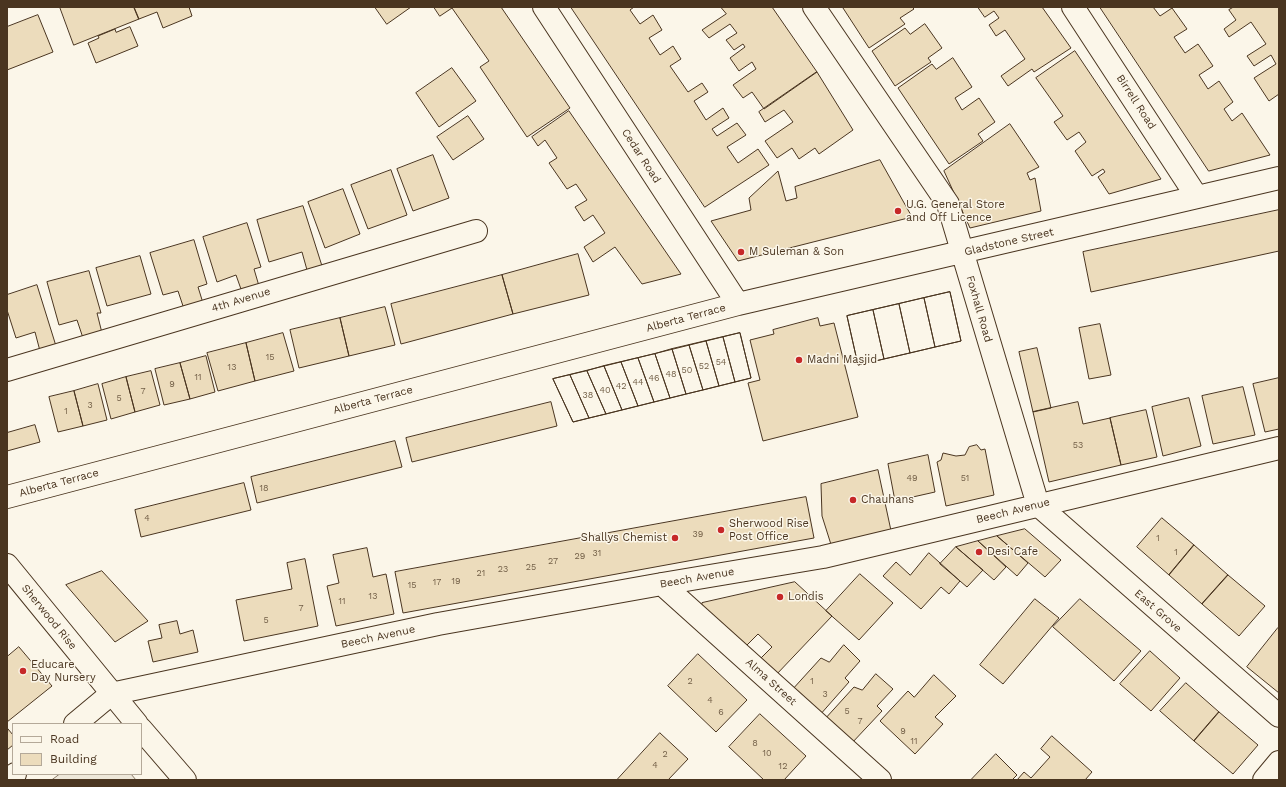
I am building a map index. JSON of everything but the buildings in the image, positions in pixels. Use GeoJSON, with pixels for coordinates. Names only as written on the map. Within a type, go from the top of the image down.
{"type":"FeatureCollection","features":[{"type":"Feature","properties":{"kind":"street","name":"Cedar Road"},"geometry":{"type":"LineString","coordinates":[[544,7],[738,304]]}},
{"type":"Feature","properties":{"kind":"street","name":"Foxhall Road"},"geometry":{"type":"LineString","coordinates":[[814,7],[948,204],[964,253],[1038,505]]}},
{"type":"Feature","properties":{"kind":"street","name":"Birrell Road"},"geometry":{"type":"LineString","coordinates":[[1073,7],[1197,197]]}},
{"type":"Feature","properties":{"kind":"street","name":"Gladstone Street"},"geometry":{"type":"LineString","coordinates":[[738,304],[964,253],[1279,178]]}},
{"type":"Feature","properties":{"kind":"street","name":"4th Avenue"},"geometry":{"type":"LineString","coordinates":[[7,370],[476,231]]}},
{"type":"Feature","properties":{"kind":"street","name":"Alberta Terrace"},"geometry":{"type":"LineString","coordinates":[[7,497],[738,304]]}},
{"type":"Feature","properties":{"kind":"street","name":"Beech Avenue"},"geometry":{"type":"LineString","coordinates":[[111,694],[438,624],[823,557],[1279,448]]}},
{"type":"Feature","properties":{"kind":"street","name":"East Grove"},"geometry":{"type":"LineString","coordinates":[[1038,505],[1279,716]]}},
{"type":"Feature","properties":{"kind":"street","name":"Sherwood Rise"},"geometry":{"type":"LineString","coordinates":[[7,565],[136,723]]}},
{"type":"Feature","properties":{"kind":"street","name":"Alma Street"},"geometry":{"type":"LineString","coordinates":[[662,584],[880,780]]}},
{"type":"Feature","properties":{"kind":"street"},"geometry":{"type":"LineString","coordinates":[[76,723],[111,694]]}},
{"type":"Feature","properties":{"kind":"street"},"geometry":{"type":"LineString","coordinates":[[142,730],[184,780]]}},
{"type":"Feature","properties":{"kind":"street"},"geometry":{"type":"LineString","coordinates":[[1264,780],[1279,762]]}},
{"type":"Feature","properties":{"kind":"shaded area"},"geometry":{"type":"Polygon","coordinates":[[[59,775],[132,775],[136,780],[52,780],[59,775]]]}},
{"type":"Feature","properties":{"kind":"place","name":"U.G. General Store and Off Licence"},"geometry":{"type":"Point","coordinates":[898,211]}},
{"type":"Feature","properties":{"kind":"place","name":"M Suleman & Son"},"geometry":{"type":"Point","coordinates":[741,252]}},
{"type":"Feature","properties":{"kind":"place","name":"Madni Masjid"},"geometry":{"type":"Point","coordinates":[799,360]}},
{"type":"Feature","properties":{"kind":"place","name":"Chauhans"},"geometry":{"type":"Point","coordinates":[853,500]}},
{"type":"Feature","properties":{"kind":"place","name":"Sherwood Rise Post Office"},"geometry":{"type":"Point","coordinates":[721,530]}},
{"type":"Feature","properties":{"kind":"place","name":"Shallys Chemist"},"geometry":{"type":"Point","coordinates":[675,538]}},
{"type":"Feature","properties":{"kind":"place","name":"Desi Cafe"},"geometry":{"type":"Point","coordinates":[979,552]}},
{"type":"Feature","properties":{"kind":"place","name":"Londis"},"geometry":{"type":"Point","coordinates":[780,597]}},
{"type":"Feature","properties":{"kind":"place","name":"Educare Day Nursery"},"geometry":{"type":"Point","coordinates":[23,671]}}]}
